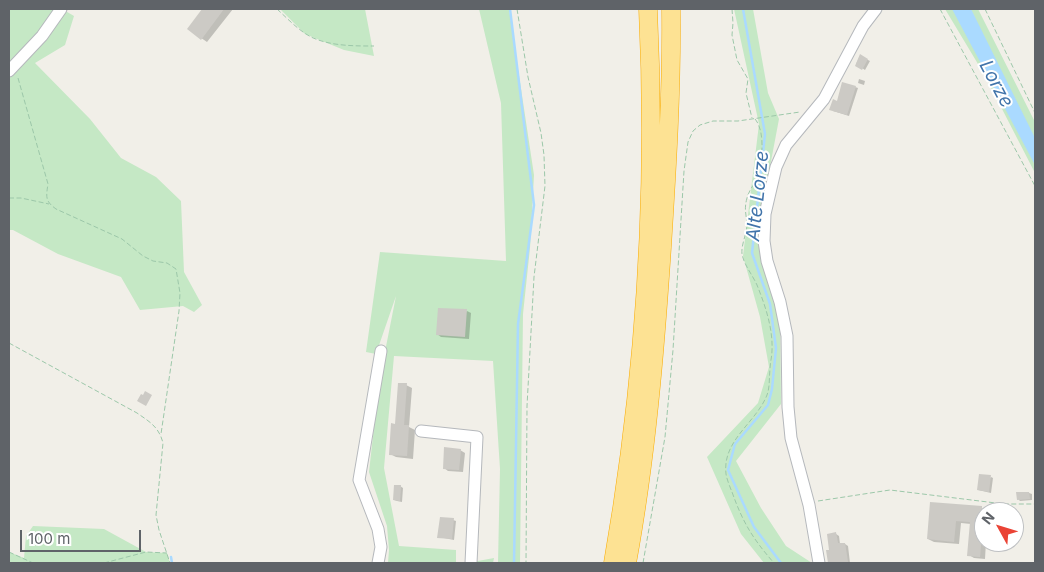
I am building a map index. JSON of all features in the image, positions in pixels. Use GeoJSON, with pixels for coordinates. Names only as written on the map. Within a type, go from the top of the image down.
{"type":"FeatureCollection","features":[{"type":"Feature","properties":{"kind":"highway"},"geometry":{"type":"LineString","coordinates":[[613,563],[630,457],[646,302],[652,158],[648,9]]}},
{"type":"Feature","properties":{"kind":"highway"},"geometry":{"type":"LineString","coordinates":[[661,9],[665,147],[662,248]]}},
{"type":"Feature","properties":{"kind":"highway"},"geometry":{"type":"LineString","coordinates":[[627,563],[650,400],[669,128],[671,9]]}},
{"type":"Feature","properties":{"kind":"street"},"geometry":{"type":"LineString","coordinates":[[12,68],[42,36],[61,9]]}},
{"type":"Feature","properties":{"kind":"street"},"geometry":{"type":"LineString","coordinates":[[819,563],[809,504],[791,438],[788,406],[787,336],[780,302],[767,261],[764,241],[765,214],[776,167],[786,146],[824,99],[864,26],[876,9]]}},
{"type":"Feature","properties":{"kind":"street"},"geometry":{"type":"LineString","coordinates":[[378,563],[381,547],[378,529],[359,480],[381,351]]}},
{"type":"Feature","properties":{"kind":"street"},"geometry":{"type":"LineString","coordinates":[[421,431],[477,437],[471,563]]}},
{"type":"Feature","properties":{"kind":"path"},"geometry":{"type":"LineString","coordinates":[[277,9],[298,28],[312,37],[344,46],[374,46]]}},
{"type":"Feature","properties":{"kind":"path"},"geometry":{"type":"LineString","coordinates":[[517,9],[528,77],[541,133],[545,186],[534,277],[527,406],[526,563]]}},
{"type":"Feature","properties":{"kind":"path"},"geometry":{"type":"LineString","coordinates":[[732,9],[732,35],[737,60],[748,79],[746,93],[753,119],[759,124],[762,154],[756,179],[749,189],[746,200],[744,212],[747,224],[742,253],[764,302],[772,332],[770,386],[767,396],[731,447],[727,458],[726,475],[746,526],[756,542],[774,563]]}},
{"type":"Feature","properties":{"kind":"path"},"geometry":{"type":"LineString","coordinates":[[940,9],[1035,186]]}},
{"type":"Feature","properties":{"kind":"path"},"geometry":{"type":"LineString","coordinates":[[985,9],[1035,113]]}},
{"type":"Feature","properties":{"kind":"path"},"geometry":{"type":"LineString","coordinates":[[12,68],[48,184],[46,197],[50,204],[56,209],[122,239],[143,256],[153,261],[167,263],[176,269],[180,293],[179,311],[161,434]]}},
{"type":"Feature","properties":{"kind":"path"},"geometry":{"type":"LineString","coordinates":[[643,563],[665,437],[673,350],[684,171],[688,142],[693,131],[713,121],[738,121],[758,117],[813,112]]}},
{"type":"Feature","properties":{"kind":"path"},"geometry":{"type":"LineString","coordinates":[[9,198],[21,198],[50,204]]}},
{"type":"Feature","properties":{"kind":"path"},"geometry":{"type":"LineString","coordinates":[[9,343],[137,413],[156,426],[161,434],[163,443],[156,514],[159,530],[170,563]]}},
{"type":"Feature","properties":{"kind":"path"},"geometry":{"type":"LineString","coordinates":[[809,504],[817,501],[890,490],[1004,504],[1035,504]]}},
{"type":"Feature","properties":{"kind":"path"},"geometry":{"type":"LineString","coordinates":[[9,552],[33,563]]}},
{"type":"Feature","properties":{"kind":"path"},"geometry":{"type":"LineString","coordinates":[[104,563],[146,552],[167,553]]}},
{"type":"Feature","properties":{"kind":"green space"},"geometry":{"type":"Polygon","coordinates":[[[9,9],[62,9],[74,16],[65,45],[35,63],[90,119],[121,158],[156,177],[181,201],[184,272],[202,305],[194,312],[183,306],[140,310],[121,277],[58,254],[13,230],[9,230],[9,9]]]}},
{"type":"Feature","properties":{"kind":"green space"},"geometry":{"type":"Polygon","coordinates":[[[280,9],[365,9],[374,56],[344,50],[305,34],[280,9]]]}},
{"type":"Feature","properties":{"kind":"green space"},"geometry":{"type":"Polygon","coordinates":[[[479,9],[509,9],[534,175],[530,248],[523,314],[520,563],[498,563],[500,469],[493,361],[394,356],[384,468],[399,546],[456,550],[456,562],[467,563],[388,563],[387,526],[369,472],[379,382],[396,296],[376,354],[366,352],[380,252],[506,261],[501,103],[479,9]]]}},
{"type":"Feature","properties":{"kind":"green space"},"geometry":{"type":"Polygon","coordinates":[[[734,9],[753,9],[768,93],[779,119],[759,225],[780,306],[781,404],[736,461],[761,508],[786,546],[812,563],[764,563],[741,534],[707,457],[758,403],[769,367],[760,317],[743,256],[759,124],[734,9]]]}},
{"type":"Feature","properties":{"kind":"green space"},"geometry":{"type":"Polygon","coordinates":[[[945,9],[978,9],[1035,122],[1035,173],[984,74],[945,9]]]}},
{"type":"Feature","properties":{"kind":"green space"},"geometry":{"type":"Polygon","coordinates":[[[33,526],[104,529],[146,552],[167,553],[170,563],[9,563],[9,552],[24,558],[26,536],[33,526]]]}},
{"type":"Feature","properties":{"kind":"green space"},"geometry":{"type":"Polygon","coordinates":[[[494,558],[493,563],[467,563],[494,558]]]}},
{"type":"Feature","properties":{"kind":"water","name":"Lorze"},"geometry":{"type":"Polygon","coordinates":[[[952,9],[971,9],[1035,138],[1035,165],[952,9]]]}},
{"type":"Feature","properties":{"kind":"building"},"geometry":{"type":"Polygon","coordinates":[[[202,9],[224,9],[201,40],[187,29],[202,9]]]}},
{"type":"Feature","properties":{"kind":"building"},"geometry":{"type":"Polygon","coordinates":[[[860,54],[868,59],[862,70],[855,66],[860,54]]]}},
{"type":"Feature","properties":{"kind":"building"},"geometry":{"type":"Polygon","coordinates":[[[842,82],[856,86],[847,115],[829,110],[833,99],[837,101],[842,82]]]}},
{"type":"Feature","properties":{"kind":"building"},"geometry":{"type":"Polygon","coordinates":[[[438,308],[467,309],[465,337],[436,335],[438,308]]]}},
{"type":"Feature","properties":{"kind":"building"},"geometry":{"type":"Polygon","coordinates":[[[398,383],[407,383],[404,425],[409,425],[407,456],[389,455],[391,423],[395,424],[398,383]]]}},
{"type":"Feature","properties":{"kind":"building"},"geometry":{"type":"Polygon","coordinates":[[[145,391],[152,395],[146,406],[137,401],[145,391]]]}},
{"type":"Feature","properties":{"kind":"building"},"geometry":{"type":"Polygon","coordinates":[[[444,447],[461,449],[459,470],[443,469],[444,447]]]}},
{"type":"Feature","properties":{"kind":"building"},"geometry":{"type":"Polygon","coordinates":[[[979,474],[991,475],[989,492],[977,490],[979,474]]]}},
{"type":"Feature","properties":{"kind":"building"},"geometry":{"type":"Polygon","coordinates":[[[394,485],[401,485],[400,501],[393,500],[394,485]]]}},
{"type":"Feature","properties":{"kind":"building"},"geometry":{"type":"Polygon","coordinates":[[[1016,492],[1029,492],[1030,499],[1017,500],[1016,492]]]}},
{"type":"Feature","properties":{"kind":"building"},"geometry":{"type":"Polygon","coordinates":[[[930,502],[974,505],[974,552],[980,552],[980,557],[967,556],[970,522],[956,521],[954,542],[927,539],[930,502]]]}},
{"type":"Feature","properties":{"kind":"building"},"geometry":{"type":"Polygon","coordinates":[[[440,517],[454,518],[452,539],[437,538],[440,517]]]}},
{"type":"Feature","properties":{"kind":"building"},"geometry":{"type":"Polygon","coordinates":[[[836,532],[838,543],[845,543],[848,562],[828,563],[826,550],[829,550],[827,534],[836,532]]]}},
{"type":"Feature","properties":{"kind":"waterway"},"geometry":{"type":"LineString","coordinates":[[510,9],[534,205],[518,324],[514,563]]}},
{"type":"Feature","properties":{"kind":"waterway","name":"Alte Lorze"},"geometry":{"type":"LineString","coordinates":[[743,9],[765,134],[752,253],[770,304],[776,348],[772,389],[768,405],[735,444],[728,470],[754,527],[781,563]]}},
{"type":"Feature","properties":{"kind":"waterway"},"geometry":{"type":"LineString","coordinates":[[171,557],[172,563]]}}]}
